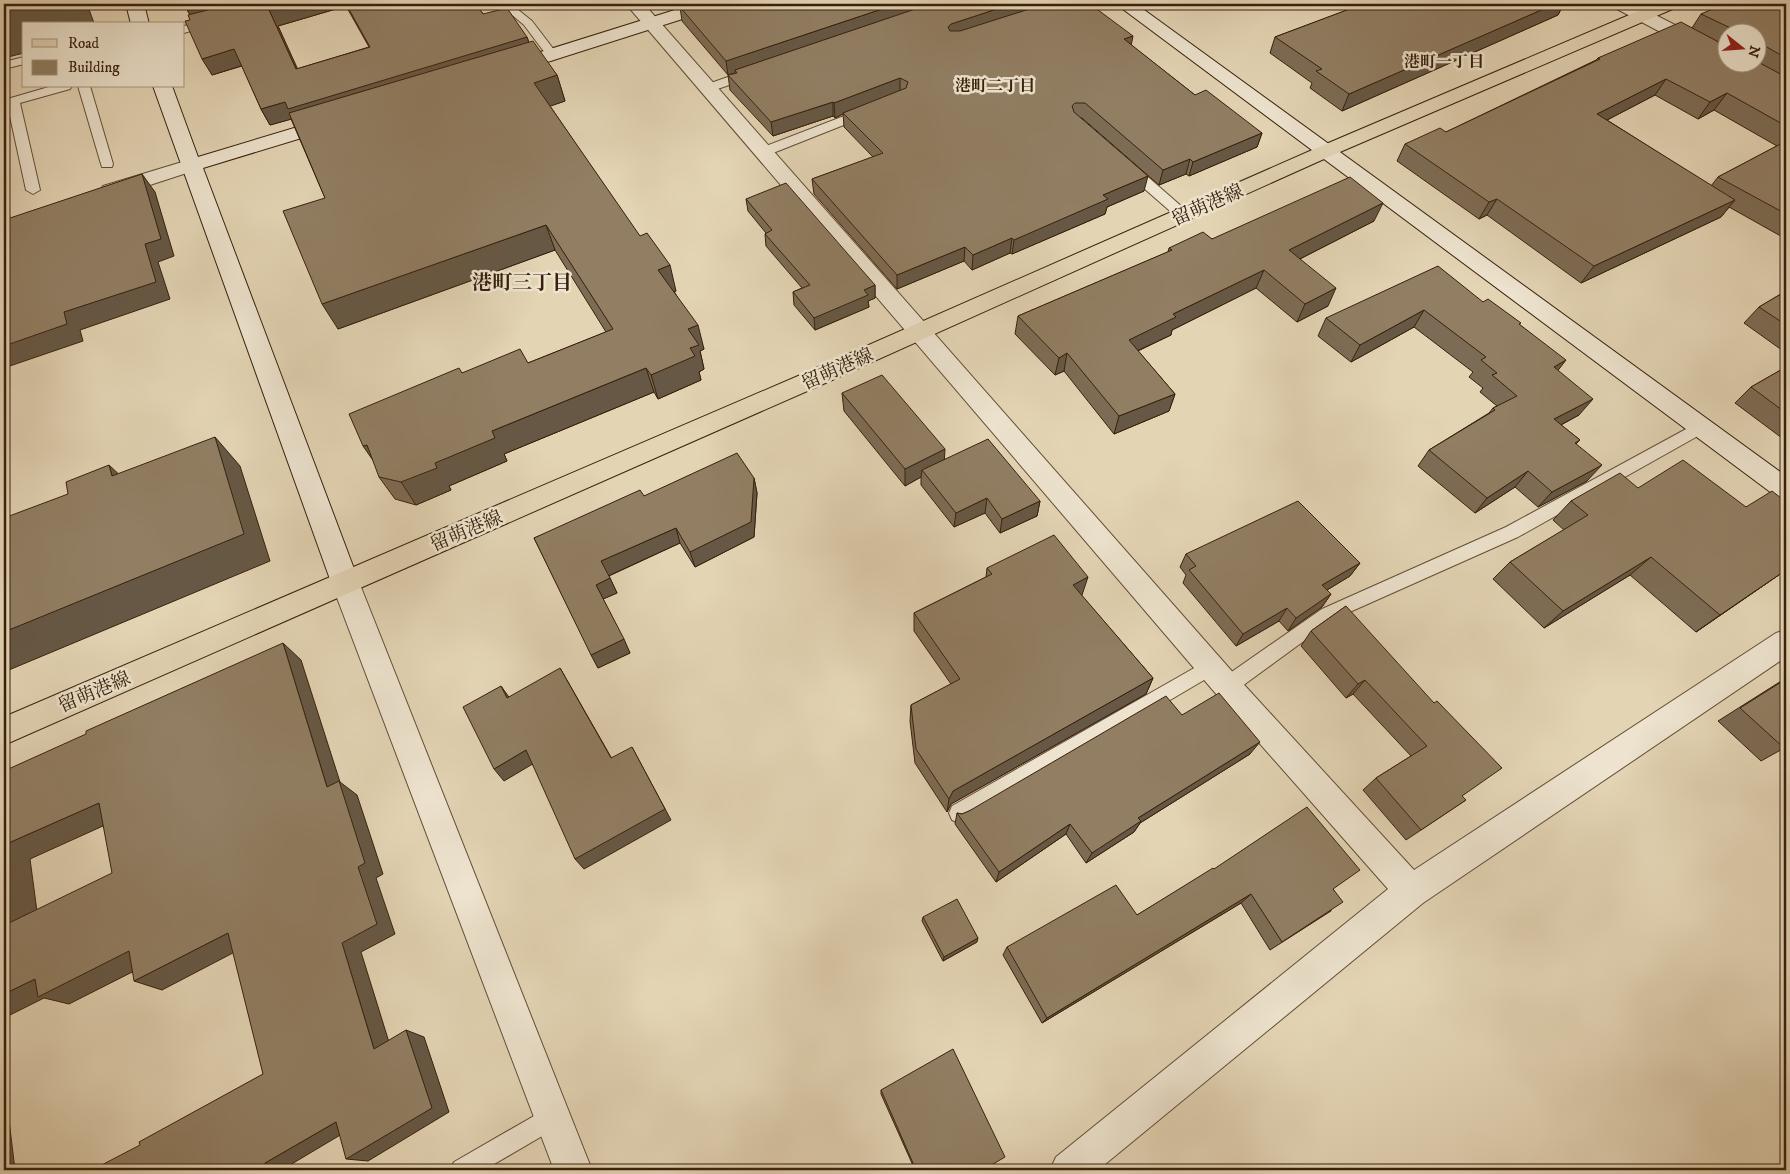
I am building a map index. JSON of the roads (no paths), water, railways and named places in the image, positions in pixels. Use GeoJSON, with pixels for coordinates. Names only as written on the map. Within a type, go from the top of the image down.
{"type":"FeatureCollection","features":[{"type":"Feature","properties":{"kind":"main road","name":"留萌港線"},"geometry":{"type":"LineString","coordinates":[[4,731],[813,379],[1326,151],[1669,4]]}},
{"type":"Feature","properties":{"kind":"street"},"geometry":{"type":"LineString","coordinates":[[134,4],[139,22]]}},
{"type":"Feature","properties":{"kind":"street"},"geometry":{"type":"LineString","coordinates":[[635,4],[1218,676],[1411,891]]}},
{"type":"Feature","properties":{"kind":"street"},"geometry":{"type":"LineString","coordinates":[[495,72],[711,4]]}},
{"type":"Feature","properties":{"kind":"street"},"geometry":{"type":"LineString","coordinates":[[1125,4],[1699,428],[1786,490]]}},
{"type":"Feature","properties":{"kind":"street"},"geometry":{"type":"LineString","coordinates":[[1621,4],[1718,55]]}},
{"type":"Feature","properties":{"kind":"street"},"geometry":{"type":"LineString","coordinates":[[163,88],[345,582],[574,1170]]}},
{"type":"Feature","properties":{"kind":"street"},"geometry":{"type":"LineString","coordinates":[[88,198],[353,116]]}},
{"type":"Feature","properties":{"kind":"street"},"geometry":{"type":"LineString","coordinates":[[1069,1170],[1411,891],[1786,642]]}},
{"type":"Feature","properties":{"kind":"lane"},"geometry":{"type":"LineString","coordinates":[[504,4],[528,22],[559,53]]}},
{"type":"Feature","properties":{"kind":"lane"},"geometry":{"type":"LineString","coordinates":[[185,30],[221,19]]}},
{"type":"Feature","properties":{"kind":"lane"},"geometry":{"type":"LineString","coordinates":[[4,66],[22,61]]}},
{"type":"Feature","properties":{"kind":"lane"},"geometry":{"type":"LineString","coordinates":[[709,88],[763,69]]}},
{"type":"Feature","properties":{"kind":"lane"},"geometry":{"type":"LineString","coordinates":[[32,190],[8,102],[59,88]]}},
{"type":"Feature","properties":{"kind":"lane"},"geometry":{"type":"LineString","coordinates":[[85,88],[107,164]]}},
{"type":"Feature","properties":{"kind":"lane"},"geometry":{"type":"LineString","coordinates":[[763,152],[873,109]]}},
{"type":"Feature","properties":{"kind":"lane"},"geometry":{"type":"LineString","coordinates":[[1119,159],[1183,215]]}},
{"type":"Feature","properties":{"kind":"lane"},"geometry":{"type":"LineString","coordinates":[[959,813],[1218,676],[1328,614],[1512,532],[1699,428]]}},
{"type":"Feature","properties":{"kind":"lane"},"geometry":{"type":"LineString","coordinates":[[462,1170],[553,1118]]}},
{"type":"Feature","properties":{"kind":"district","name":"港町一丁目"},"geometry":{"type":"Point","coordinates":[1444,61]}},
{"type":"Feature","properties":{"kind":"district","name":"港町二丁目"},"geometry":{"type":"Point","coordinates":[995,85]}},
{"type":"Feature","properties":{"kind":"district","name":"港町三丁目"},"geometry":{"type":"Point","coordinates":[522,282]}}]}
